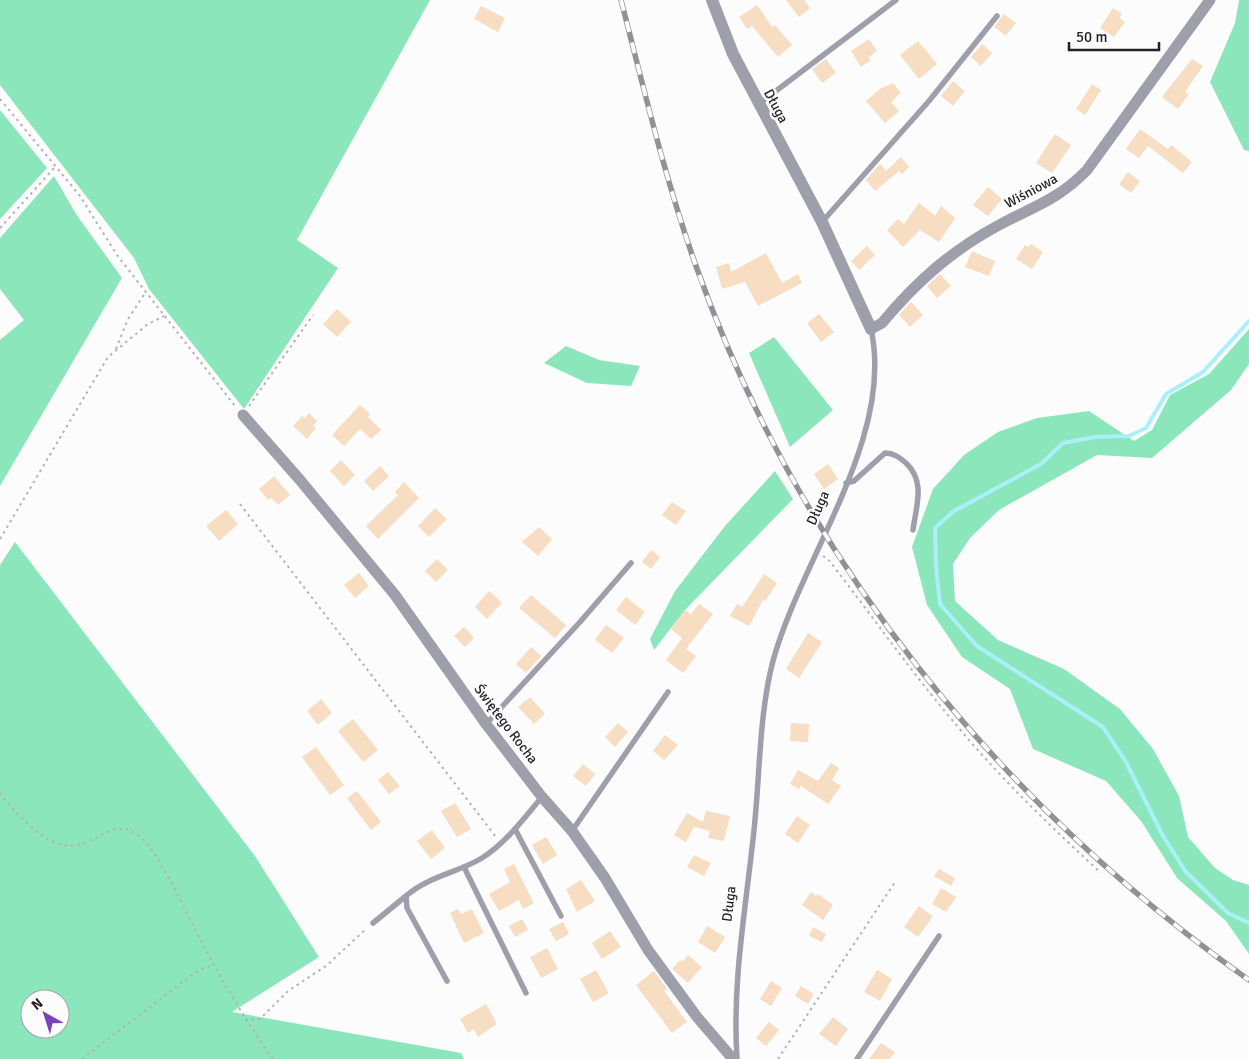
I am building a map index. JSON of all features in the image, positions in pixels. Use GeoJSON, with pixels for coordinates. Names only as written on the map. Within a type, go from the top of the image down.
{"type":"FeatureCollection","features":[{"type":"Feature","properties":{"kind":"street","name":"Długa"},"geometry":{"type":"LineString","coordinates":[[712,0],[730,48],[758,105],[822,222],[871,330]]}},
{"type":"Feature","properties":{"kind":"street","name":"Wiśniowa"},"geometry":{"type":"LineString","coordinates":[[871,330],[882,323],[933,268],[953,253],[1001,224],[1054,199],[1070,188],[1087,170],[1210,0]]}},
{"type":"Feature","properties":{"kind":"street","name":"Świętego Rocha"},"geometry":{"type":"LineString","coordinates":[[243,415],[300,480],[395,595],[486,724],[542,797],[572,832],[617,896],[648,950],[697,1017],[735,1059]]}},
{"type":"Feature","properties":{"kind":"lane"},"geometry":{"type":"LineString","coordinates":[[758,105],[896,0]]}},
{"type":"Feature","properties":{"kind":"lane"},"geometry":{"type":"LineString","coordinates":[[822,222],[929,100],[996,16]]}},
{"type":"Feature","properties":{"kind":"lane","name":"Długa"},"geometry":{"type":"LineString","coordinates":[[735,1059],[736,985],[768,685],[787,615],[855,463],[875,384],[876,360],[871,330]]}},
{"type":"Feature","properties":{"kind":"lane"},"geometry":{"type":"LineString","coordinates":[[846,483],[854,481],[886,453],[892,453],[902,460],[917,476],[918,486],[912,530]]}},
{"type":"Feature","properties":{"kind":"lane"},"geometry":{"type":"LineString","coordinates":[[486,724],[580,622],[631,563]]}},
{"type":"Feature","properties":{"kind":"lane"},"geometry":{"type":"LineString","coordinates":[[572,832],[668,692]]}},
{"type":"Feature","properties":{"kind":"lane"},"geometry":{"type":"LineString","coordinates":[[373,924],[406,896],[432,878],[483,858],[501,844],[542,797]]}},
{"type":"Feature","properties":{"kind":"lane"},"geometry":{"type":"LineString","coordinates":[[515,829],[561,916]]}},
{"type":"Feature","properties":{"kind":"lane"},"geometry":{"type":"LineString","coordinates":[[464,867],[526,993]]}},
{"type":"Feature","properties":{"kind":"lane"},"geometry":{"type":"LineString","coordinates":[[406,896],[407,908],[447,981]]}},
{"type":"Feature","properties":{"kind":"lane"},"geometry":{"type":"LineString","coordinates":[[857,1059],[938,936]]}},
{"type":"Feature","properties":{"kind":"path"},"geometry":{"type":"LineString","coordinates":[[0,99],[80,196],[102,235],[225,396],[243,415],[314,315]]}},
{"type":"Feature","properties":{"kind":"path"},"geometry":{"type":"LineString","coordinates":[[0,228],[55,167]]}},
{"type":"Feature","properties":{"kind":"path"},"geometry":{"type":"LineString","coordinates":[[116,351],[128,319],[145,292]]}},
{"type":"Feature","properties":{"kind":"path"},"geometry":{"type":"LineString","coordinates":[[0,539],[108,357],[148,324],[164,316]]}},
{"type":"Feature","properties":{"kind":"path"},"geometry":{"type":"LineString","coordinates":[[240,504],[501,844]]}},
{"type":"Feature","properties":{"kind":"path"},"geometry":{"type":"LineString","coordinates":[[816,552],[828,559],[904,661],[992,767],[1101,873]]}},
{"type":"Feature","properties":{"kind":"path"},"geometry":{"type":"LineString","coordinates":[[0,792],[10,806],[50,840],[77,846],[108,830],[118,828],[129,830],[138,836],[169,880],[245,1020],[273,1059]]}},
{"type":"Feature","properties":{"kind":"path"},"geometry":{"type":"LineString","coordinates":[[778,1059],[895,882]]}},
{"type":"Feature","properties":{"kind":"path"},"geometry":{"type":"LineString","coordinates":[[245,1020],[260,1019],[288,991],[326,966],[373,924]]}},
{"type":"Feature","properties":{"kind":"path"},"geometry":{"type":"LineString","coordinates":[[82,1059],[193,974],[206,967],[215,966]]}},
{"type":"Feature","properties":{"kind":"green space"},"geometry":{"type":"Polygon","coordinates":[[[0,0],[430,0],[297,240],[338,268],[244,409],[149,289],[134,258],[0,85],[0,0]]]}},
{"type":"Feature","properties":{"kind":"green space"},"geometry":{"type":"Polygon","coordinates":[[[1239,0],[1249,0],[1249,151],[1244,150],[1210,82],[1235,23],[1239,0]]]}},
{"type":"Feature","properties":{"kind":"green space"},"geometry":{"type":"Polygon","coordinates":[[[0,110],[47,168],[0,219],[0,110]]]}},
{"type":"Feature","properties":{"kind":"green space"},"geometry":{"type":"Polygon","coordinates":[[[54,176],[76,214],[122,278],[0,486],[0,340],[24,320],[0,289],[0,238],[54,176]]]}},
{"type":"Feature","properties":{"kind":"green space"},"geometry":{"type":"Polygon","coordinates":[[[1249,329],[1249,364],[1231,390],[1152,458],[1097,455],[999,510],[970,538],[953,564],[955,601],[998,640],[1064,669],[1120,709],[1153,749],[1179,796],[1188,837],[1215,868],[1233,880],[1249,885],[1249,954],[1226,921],[1177,878],[1141,821],[1106,781],[1033,749],[1010,689],[962,657],[927,605],[912,547],[933,489],[964,455],[998,432],[1037,418],[1089,411],[1134,441],[1152,430],[1170,395],[1209,374],[1249,329]]]}},
{"type":"Feature","properties":{"kind":"green space"},"geometry":{"type":"Polygon","coordinates":[[[774,337],[833,410],[790,447],[749,353],[774,337]]]}},
{"type":"Feature","properties":{"kind":"green space"},"geometry":{"type":"Polygon","coordinates":[[[566,346],[599,360],[640,366],[631,386],[587,383],[544,363],[566,346]]]}},
{"type":"Feature","properties":{"kind":"green space"},"geometry":{"type":"Polygon","coordinates":[[[775,471],[793,499],[685,610],[654,650],[650,639],[675,591],[725,526],[775,471]]]}},
{"type":"Feature","properties":{"kind":"green space"},"geometry":{"type":"Polygon","coordinates":[[[15,542],[255,856],[319,957],[232,1012],[461,1053],[464,1059],[0,1059],[0,565],[15,542]]]}},
{"type":"Feature","properties":{"kind":"building"},"geometry":{"type":"Polygon","coordinates":[[[786,0],[804,0],[810,8],[799,17],[786,0]]]}},
{"type":"Feature","properties":{"kind":"building"},"geometry":{"type":"Polygon","coordinates":[[[757,5],[772,27],[775,25],[792,45],[778,57],[752,26],[747,29],[739,17],[757,5]]]}},
{"type":"Feature","properties":{"kind":"building"},"geometry":{"type":"Polygon","coordinates":[[[481,6],[505,18],[498,32],[474,19],[481,6]]]}},
{"type":"Feature","properties":{"kind":"building"},"geometry":{"type":"Polygon","coordinates":[[[1113,8],[1122,14],[1119,18],[1125,22],[1114,37],[1100,28],[1113,8]]]}},
{"type":"Feature","properties":{"kind":"building"},"geometry":{"type":"Polygon","coordinates":[[[1004,14],[1016,23],[1006,36],[994,27],[1004,14]]]}},
{"type":"Feature","properties":{"kind":"building"},"geometry":{"type":"Polygon","coordinates":[[[869,39],[877,51],[869,57],[871,60],[861,67],[851,51],[869,39]]]}},
{"type":"Feature","properties":{"kind":"building"},"geometry":{"type":"Polygon","coordinates":[[[918,41],[937,64],[919,79],[900,55],[918,41]]]}},
{"type":"Feature","properties":{"kind":"building"},"geometry":{"type":"Polygon","coordinates":[[[982,44],[992,53],[981,66],[971,57],[982,44]]]}},
{"type":"Feature","properties":{"kind":"building"},"geometry":{"type":"Polygon","coordinates":[[[826,59],[836,73],[822,83],[812,69],[826,59]]]}},
{"type":"Feature","properties":{"kind":"building"},"geometry":{"type":"Polygon","coordinates":[[[1192,59],[1203,66],[1185,92],[1189,94],[1178,109],[1162,97],[1192,59]]]}},
{"type":"Feature","properties":{"kind":"building"},"geometry":{"type":"Polygon","coordinates":[[[953,81],[965,91],[953,106],[941,96],[953,81]]]}},
{"type":"Feature","properties":{"kind":"building"},"geometry":{"type":"Polygon","coordinates":[[[893,83],[901,93],[891,102],[899,111],[885,123],[866,101],[880,89],[893,83]]]}},
{"type":"Feature","properties":{"kind":"building"},"geometry":{"type":"Polygon","coordinates":[[[1092,84],[1101,90],[1085,115],[1076,109],[1092,84]]]}},
{"type":"Feature","properties":{"kind":"building"},"geometry":{"type":"Polygon","coordinates":[[[1140,129],[1168,149],[1171,145],[1192,162],[1183,173],[1148,146],[1139,158],[1126,149],[1140,129]]]}},
{"type":"Feature","properties":{"kind":"building"},"geometry":{"type":"Polygon","coordinates":[[[1055,134],[1071,145],[1052,173],[1036,163],[1055,134]]]}},
{"type":"Feature","properties":{"kind":"building"},"geometry":{"type":"Polygon","coordinates":[[[901,157],[909,167],[902,174],[899,171],[875,191],[866,180],[880,164],[886,171],[901,157]]]}},
{"type":"Feature","properties":{"kind":"building"},"geometry":{"type":"Polygon","coordinates":[[[1128,172],[1140,181],[1131,193],[1119,184],[1128,172]]]}},
{"type":"Feature","properties":{"kind":"building"},"geometry":{"type":"Polygon","coordinates":[[[988,187],[1002,199],[988,216],[973,205],[988,187]]]}},
{"type":"Feature","properties":{"kind":"building"},"geometry":{"type":"Polygon","coordinates":[[[919,203],[935,216],[941,206],[955,218],[939,242],[920,230],[903,247],[887,230],[898,219],[904,224],[919,203]]]}},
{"type":"Feature","properties":{"kind":"building"},"geometry":{"type":"Polygon","coordinates":[[[1031,244],[1043,252],[1032,269],[1016,259],[1025,245],[1029,247],[1031,244]]]}},
{"type":"Feature","properties":{"kind":"building"},"geometry":{"type":"Polygon","coordinates":[[[867,246],[875,255],[859,270],[851,261],[867,246]]]}},
{"type":"Feature","properties":{"kind":"building"},"geometry":{"type":"Polygon","coordinates":[[[972,251],[995,261],[989,276],[965,267],[972,251]]]}},
{"type":"Feature","properties":{"kind":"building"},"geometry":{"type":"Polygon","coordinates":[[[766,253],[782,283],[798,274],[802,283],[758,306],[745,282],[722,289],[716,267],[729,263],[731,272],[766,253]]]}},
{"type":"Feature","properties":{"kind":"building"},"geometry":{"type":"Polygon","coordinates":[[[940,274],[951,286],[937,298],[927,286],[940,274]]]}},
{"type":"Feature","properties":{"kind":"building"},"geometry":{"type":"Polygon","coordinates":[[[911,302],[923,315],[910,327],[899,315],[911,302]]]}},
{"type":"Feature","properties":{"kind":"building"},"geometry":{"type":"Polygon","coordinates":[[[337,309],[351,322],[337,337],[323,324],[337,309]]]}},
{"type":"Feature","properties":{"kind":"building"},"geometry":{"type":"Polygon","coordinates":[[[819,314],[834,332],[821,342],[807,323],[819,314]]]}},
{"type":"Feature","properties":{"kind":"building"},"geometry":{"type":"Polygon","coordinates":[[[360,405],[370,414],[368,417],[381,430],[371,439],[360,429],[344,446],[332,435],[360,405]]]}},
{"type":"Feature","properties":{"kind":"building"},"geometry":{"type":"Polygon","coordinates":[[[309,413],[317,421],[313,426],[316,428],[307,439],[293,426],[302,416],[305,418],[309,413]]]}},
{"type":"Feature","properties":{"kind":"building"},"geometry":{"type":"Polygon","coordinates":[[[341,460],[355,475],[344,486],[330,471],[341,460]]]}},
{"type":"Feature","properties":{"kind":"building"},"geometry":{"type":"Polygon","coordinates":[[[828,464],[838,479],[824,489],[814,474],[828,464]]]}},
{"type":"Feature","properties":{"kind":"building"},"geometry":{"type":"Polygon","coordinates":[[[380,466],[389,476],[373,491],[364,481],[380,466]]]}},
{"type":"Feature","properties":{"kind":"building"},"geometry":{"type":"Polygon","coordinates":[[[274,476],[290,495],[278,505],[271,498],[268,500],[259,489],[274,476]]]}},
{"type":"Feature","properties":{"kind":"building"},"geometry":{"type":"Polygon","coordinates":[[[404,482],[419,498],[378,539],[366,526],[398,495],[395,492],[404,482]]]}},
{"type":"Feature","properties":{"kind":"building"},"geometry":{"type":"Polygon","coordinates":[[[672,502],[686,511],[676,525],[662,515],[672,502]]]}},
{"type":"Feature","properties":{"kind":"building"},"geometry":{"type":"Polygon","coordinates":[[[435,508],[447,519],[429,537],[418,526],[435,508]]]}},
{"type":"Feature","properties":{"kind":"building"},"geometry":{"type":"Polygon","coordinates":[[[226,510],[238,524],[219,541],[206,526],[226,510]]]}},
{"type":"Feature","properties":{"kind":"building"},"geometry":{"type":"Polygon","coordinates":[[[539,527],[552,539],[538,556],[522,542],[539,527]]]}},
{"type":"Feature","properties":{"kind":"building"},"geometry":{"type":"Polygon","coordinates":[[[651,550],[660,557],[651,569],[642,562],[651,550]]]}},
{"type":"Feature","properties":{"kind":"building"},"geometry":{"type":"Polygon","coordinates":[[[437,559],[448,570],[436,582],[425,571],[437,559]]]}},
{"type":"Feature","properties":{"kind":"building"},"geometry":{"type":"Polygon","coordinates":[[[359,573],[369,586],[355,598],[344,585],[359,573]]]}},
{"type":"Feature","properties":{"kind":"building"},"geometry":{"type":"Polygon","coordinates":[[[764,574],[777,583],[765,601],[763,600],[749,626],[730,616],[737,604],[742,607],[764,574]]]}},
{"type":"Feature","properties":{"kind":"building"},"geometry":{"type":"Polygon","coordinates":[[[489,591],[502,603],[487,619],[475,607],[489,591]]]}},
{"type":"Feature","properties":{"kind":"building"},"geometry":{"type":"Polygon","coordinates":[[[531,595],[566,625],[555,638],[519,608],[531,595]]]}},
{"type":"Feature","properties":{"kind":"building"},"geometry":{"type":"Polygon","coordinates":[[[626,597],[645,612],[635,625],[616,610],[626,597]]]}},
{"type":"Feature","properties":{"kind":"building"},"geometry":{"type":"Polygon","coordinates":[[[699,604],[713,614],[686,649],[696,656],[683,673],[666,660],[682,638],[671,629],[685,610],[691,614],[699,604]]]}},
{"type":"Feature","properties":{"kind":"building"},"geometry":{"type":"Polygon","coordinates":[[[606,625],[624,638],[612,653],[595,640],[606,625]]]}},
{"type":"Feature","properties":{"kind":"building"},"geometry":{"type":"Polygon","coordinates":[[[464,627],[474,638],[465,647],[454,636],[464,627]]]}},
{"type":"Feature","properties":{"kind":"building"},"geometry":{"type":"Polygon","coordinates":[[[808,633],[822,642],[799,678],[786,669],[808,633]]]}},
{"type":"Feature","properties":{"kind":"building"},"geometry":{"type":"Polygon","coordinates":[[[531,647],[541,656],[526,673],[516,664],[531,647]]]}},
{"type":"Feature","properties":{"kind":"building"},"geometry":{"type":"Polygon","coordinates":[[[530,697],[545,714],[534,724],[518,707],[530,697]]]}},
{"type":"Feature","properties":{"kind":"building"},"geometry":{"type":"Polygon","coordinates":[[[321,699],[332,713],[318,725],[307,711],[321,699]]]}},
{"type":"Feature","properties":{"kind":"building"},"geometry":{"type":"Polygon","coordinates":[[[353,719],[378,750],[363,762],[338,731],[353,719]]]}},
{"type":"Feature","properties":{"kind":"building"},"geometry":{"type":"Polygon","coordinates":[[[618,723],[628,732],[615,747],[605,737],[618,723]]]}},
{"type":"Feature","properties":{"kind":"building"},"geometry":{"type":"Polygon","coordinates":[[[791,723],[809,724],[808,742],[790,741],[791,723]]]}},
{"type":"Feature","properties":{"kind":"building"},"geometry":{"type":"Polygon","coordinates":[[[665,735],[678,745],[664,760],[653,751],[665,735]]]}},
{"type":"Feature","properties":{"kind":"building"},"geometry":{"type":"Polygon","coordinates":[[[316,747],[344,785],[330,795],[302,757],[316,747]]]}},
{"type":"Feature","properties":{"kind":"building"},"geometry":{"type":"Polygon","coordinates":[[[831,763],[839,768],[832,780],[841,786],[828,804],[801,786],[799,789],[790,784],[798,770],[818,781],[831,763]]]}},
{"type":"Feature","properties":{"kind":"building"},"geometry":{"type":"Polygon","coordinates":[[[583,764],[595,774],[586,786],[573,776],[583,764]]]}},
{"type":"Feature","properties":{"kind":"building"},"geometry":{"type":"Polygon","coordinates":[[[388,772],[400,786],[389,794],[378,780],[388,772]]]}},
{"type":"Feature","properties":{"kind":"building"},"geometry":{"type":"Polygon","coordinates":[[[357,791],[381,822],[371,830],[347,798],[357,791]]]}},
{"type":"Feature","properties":{"kind":"building"},"geometry":{"type":"Polygon","coordinates":[[[455,803],[471,829],[457,837],[441,811],[455,803]]]}},
{"type":"Feature","properties":{"kind":"building"},"geometry":{"type":"Polygon","coordinates":[[[706,811],[730,816],[724,841],[708,838],[710,831],[694,827],[686,842],[674,835],[687,813],[703,822],[706,811]]]}},
{"type":"Feature","properties":{"kind":"building"},"geometry":{"type":"Polygon","coordinates":[[[797,816],[810,825],[798,843],[785,834],[797,816]]]}},
{"type":"Feature","properties":{"kind":"building"},"geometry":{"type":"Polygon","coordinates":[[[432,830],[445,848],[431,859],[417,841],[432,830]]]}},
{"type":"Feature","properties":{"kind":"building"},"geometry":{"type":"Polygon","coordinates":[[[546,837],[557,855],[543,864],[532,845],[546,837]]]}},
{"type":"Feature","properties":{"kind":"building"},"geometry":{"type":"Polygon","coordinates":[[[694,855],[711,863],[704,876],[687,867],[694,855]]]}},
{"type":"Feature","properties":{"kind":"building"},"geometry":{"type":"Polygon","coordinates":[[[514,864],[534,903],[523,909],[519,900],[499,911],[489,894],[510,882],[504,869],[514,864]]]}},
{"type":"Feature","properties":{"kind":"building"},"geometry":{"type":"Polygon","coordinates":[[[939,869],[955,878],[951,886],[934,876],[939,869]]]}},
{"type":"Feature","properties":{"kind":"building"},"geometry":{"type":"Polygon","coordinates":[[[581,880],[595,901],[577,912],[566,889],[581,880]]]}},
{"type":"Feature","properties":{"kind":"building"},"geometry":{"type":"Polygon","coordinates":[[[941,888],[956,897],[946,912],[932,904],[941,888]]]}},
{"type":"Feature","properties":{"kind":"building"},"geometry":{"type":"Polygon","coordinates":[[[811,892],[816,896],[818,894],[833,905],[823,920],[802,905],[811,892]]]}},
{"type":"Feature","properties":{"kind":"building"},"geometry":{"type":"Polygon","coordinates":[[[919,906],[933,916],[918,937],[904,927],[919,906]]]}},
{"type":"Feature","properties":{"kind":"building"},"geometry":{"type":"Polygon","coordinates":[[[458,909],[461,914],[472,909],[484,933],[464,943],[450,913],[458,909]]]}},
{"type":"Feature","properties":{"kind":"building"},"geometry":{"type":"Polygon","coordinates":[[[522,919],[528,930],[515,937],[509,926],[522,919]]]}},
{"type":"Feature","properties":{"kind":"building"},"geometry":{"type":"Polygon","coordinates":[[[563,922],[569,934],[556,941],[549,929],[563,922]]]}},
{"type":"Feature","properties":{"kind":"building"},"geometry":{"type":"Polygon","coordinates":[[[707,926],[725,937],[715,953],[698,942],[707,926]]]}},
{"type":"Feature","properties":{"kind":"building"},"geometry":{"type":"Polygon","coordinates":[[[813,927],[826,934],[822,942],[809,936],[813,927]]]}},
{"type":"Feature","properties":{"kind":"building"},"geometry":{"type":"Polygon","coordinates":[[[610,931],[621,947],[602,959],[592,943],[610,931]]]}},
{"type":"Feature","properties":{"kind":"building"},"geometry":{"type":"Polygon","coordinates":[[[547,948],[558,969],[541,978],[530,957],[547,948]]]}},
{"type":"Feature","properties":{"kind":"building"},"geometry":{"type":"Polygon","coordinates":[[[688,955],[702,967],[688,983],[672,969],[680,960],[682,962],[688,955]]]}},
{"type":"Feature","properties":{"kind":"building"},"geometry":{"type":"Polygon","coordinates":[[[596,970],[609,993],[593,1002],[580,979],[596,970]]]}},
{"type":"Feature","properties":{"kind":"building"},"geometry":{"type":"Polygon","coordinates":[[[877,970],[892,979],[880,1001],[864,992],[877,970]]]}},
{"type":"Feature","properties":{"kind":"building"},"geometry":{"type":"Polygon","coordinates":[[[654,971],[667,989],[664,991],[687,1022],[672,1033],[636,985],[654,971]]]}},
{"type":"Feature","properties":{"kind":"building"},"geometry":{"type":"Polygon","coordinates":[[[771,981],[782,988],[771,1006],[760,999],[771,981]]]}},
{"type":"Feature","properties":{"kind":"building"},"geometry":{"type":"Polygon","coordinates":[[[801,986],[814,994],[808,1004],[795,996],[801,986]]]}},
{"type":"Feature","properties":{"kind":"building"},"geometry":{"type":"Polygon","coordinates":[[[486,1004],[497,1024],[478,1037],[474,1029],[468,1033],[460,1019],[486,1004]]]}},
{"type":"Feature","properties":{"kind":"building"},"geometry":{"type":"Polygon","coordinates":[[[833,1017],[848,1029],[836,1046],[819,1034],[833,1017]]]}},
{"type":"Feature","properties":{"kind":"building"},"geometry":{"type":"Polygon","coordinates":[[[769,1022],[779,1030],[766,1046],[756,1038],[769,1022]]]}},
{"type":"Feature","properties":{"kind":"building"},"geometry":{"type":"Polygon","coordinates":[[[881,1043],[895,1052],[890,1059],[869,1059],[881,1043]]]}},
{"type":"Feature","properties":{"kind":"waterway"},"geometry":{"type":"LineString","coordinates":[[1249,321],[1203,372],[1166,394],[1146,428],[1129,436],[1095,437],[1063,443],[1041,464],[954,511],[935,528],[940,604],[977,646],[1103,727],[1126,762],[1163,836],[1186,872],[1228,913],[1249,923]]}},
{"type":"Feature","properties":{"kind":"railway"},"geometry":{"type":"LineString","coordinates":[[621,0],[665,167],[696,266],[739,373],[791,475],[850,573],[917,666],[991,753],[1071,835],[1157,910],[1249,980]]}}]}
